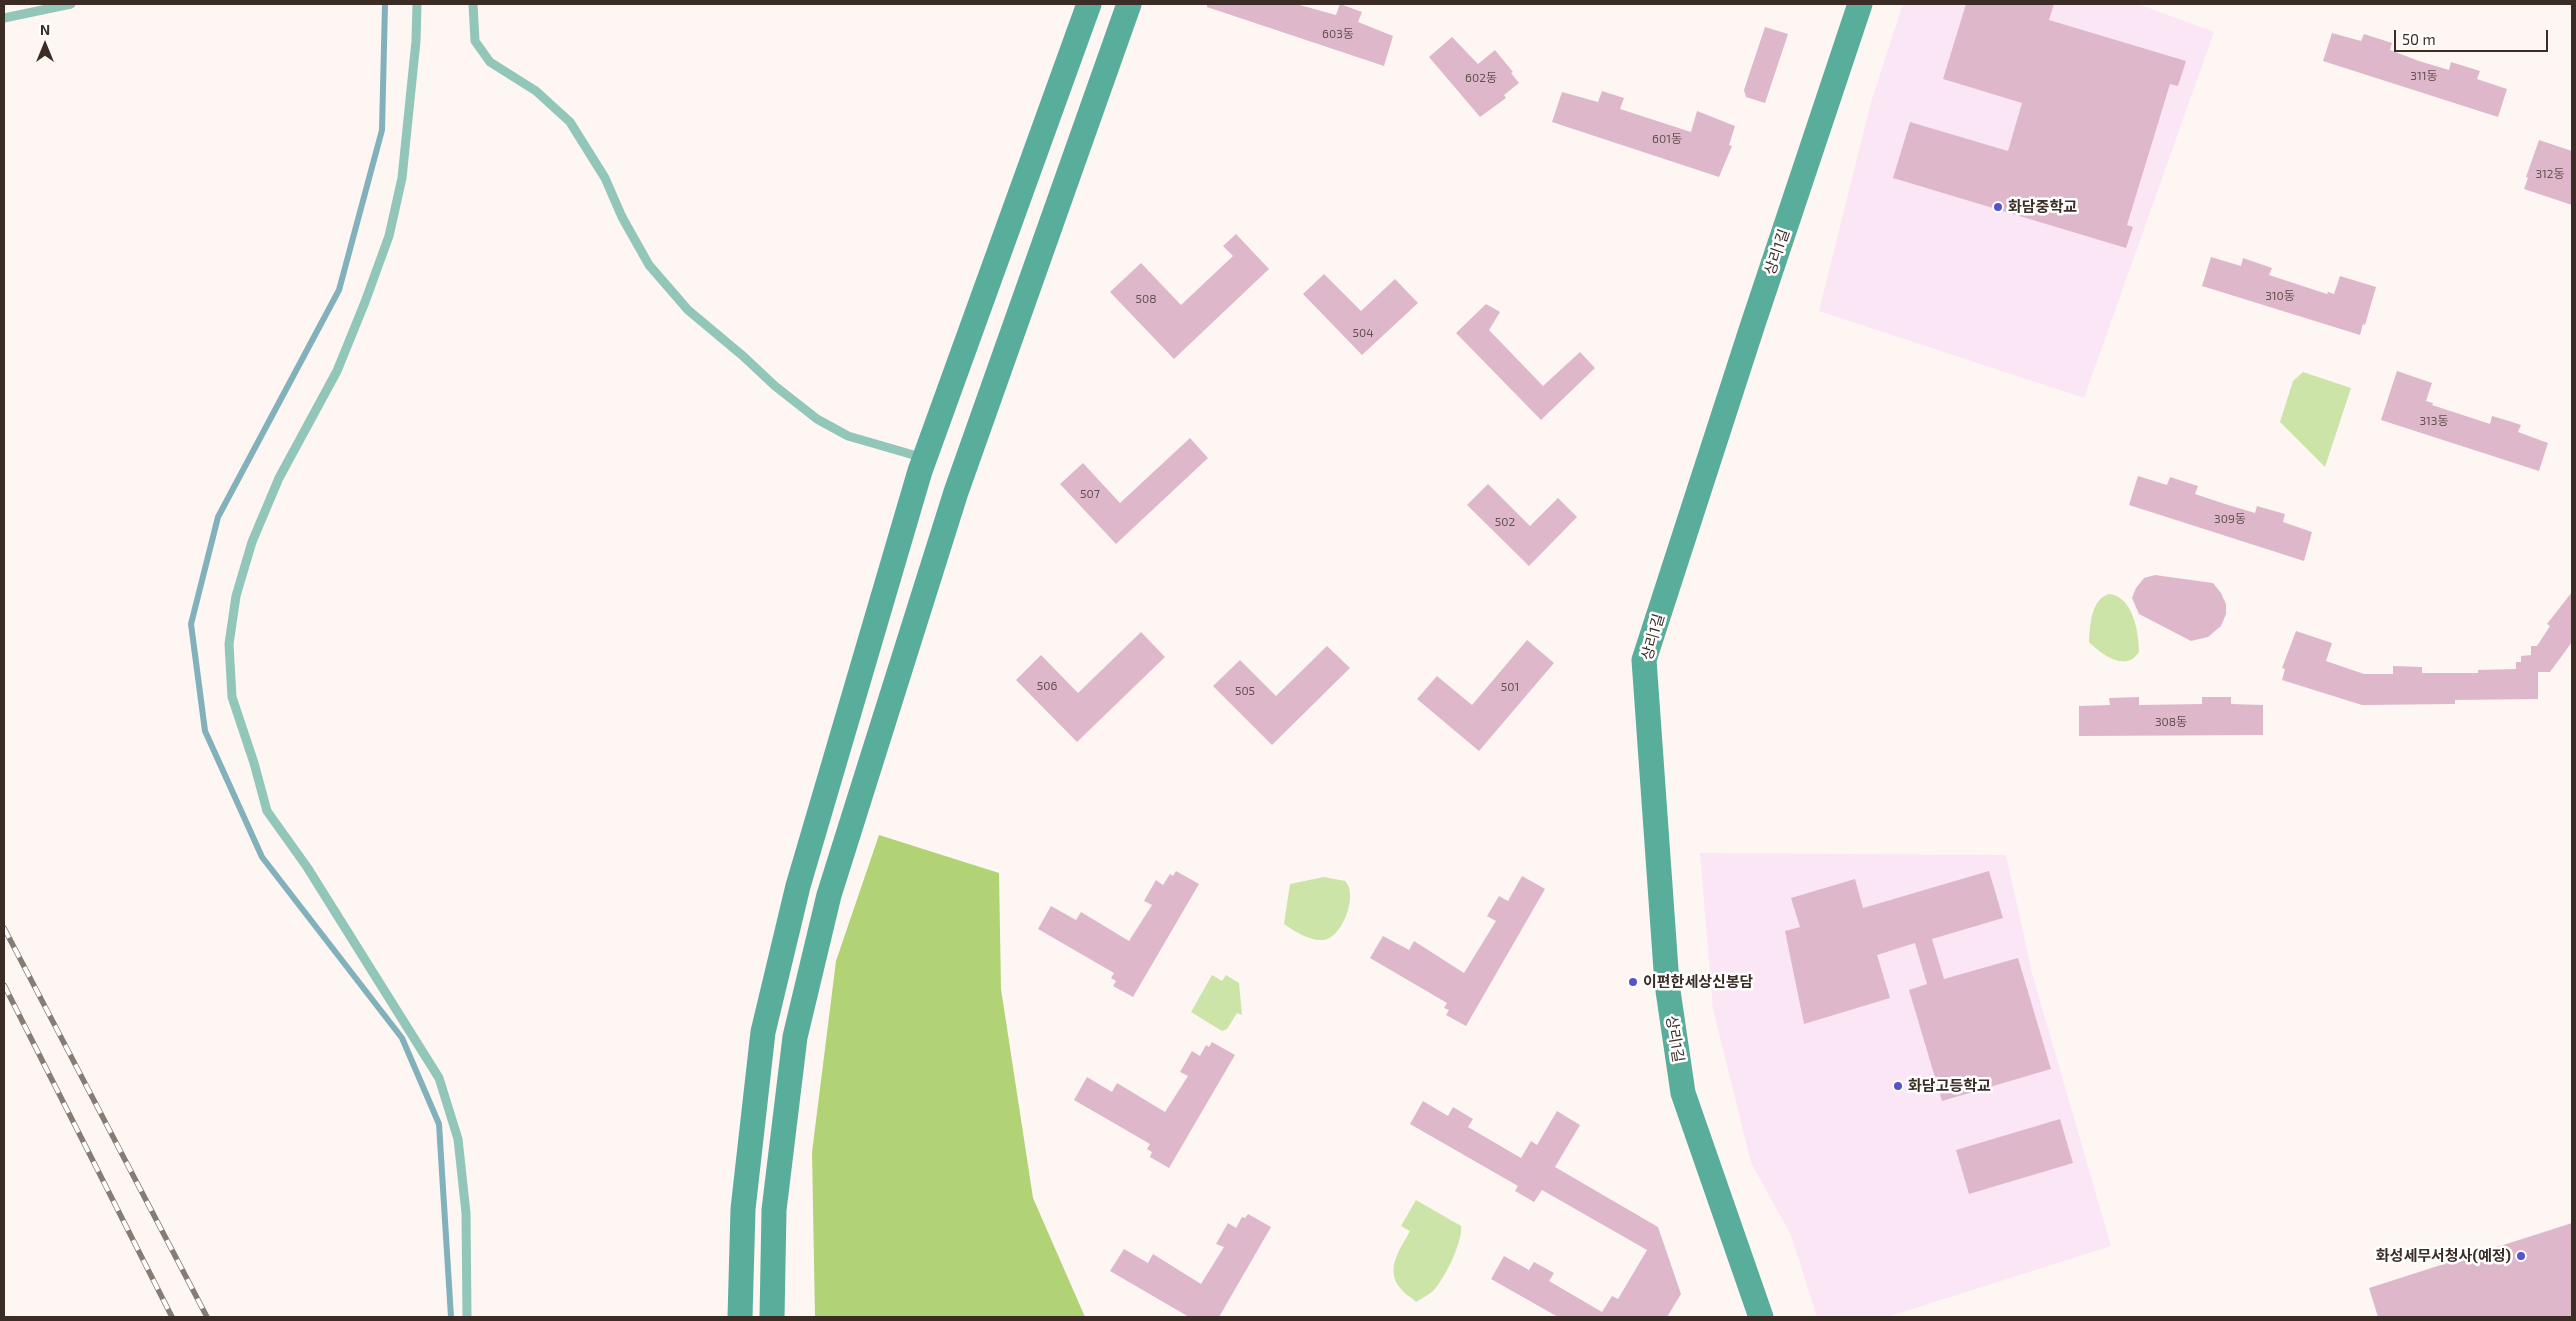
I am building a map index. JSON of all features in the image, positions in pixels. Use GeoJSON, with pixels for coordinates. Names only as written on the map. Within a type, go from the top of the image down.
{"type":"FeatureCollection","features":[{"type":"Feature","properties":{"kind":"main road"},"geometry":{"type":"LineString","coordinates":[[740,1317],[743,1209],[763,1032],[798,886],[925,458],[1089,4]]}},
{"type":"Feature","properties":{"kind":"main road"},"geometry":{"type":"LineString","coordinates":[[772,1317],[774,1210],[795,1037],[829,895],[956,492],[1129,4]]}},
{"type":"Feature","properties":{"kind":"main road","name":"상리1길"},"geometry":{"type":"LineString","coordinates":[[1761,1317],[1684,1093],[1667,984],[1644,660],[1753,324],[1860,4]]}},
{"type":"Feature","properties":{"kind":"lane"},"geometry":{"type":"LineString","coordinates":[[4,18],[71,4]]}},
{"type":"Feature","properties":{"kind":"lane"},"geometry":{"type":"LineString","coordinates":[[417,4],[416,41],[403,169],[388,236],[365,302],[337,371],[279,478],[252,542],[236,596],[229,644],[232,697],[254,762],[267,811],[307,867],[439,1078],[458,1139],[466,1213],[467,1317]]}},
{"type":"Feature","properties":{"kind":"lane"},"geometry":{"type":"LineString","coordinates":[[473,4],[475,41],[490,62],[536,91],[570,122],[606,178],[622,217],[649,265],[688,310],[743,356],[775,386],[817,419],[848,436],[925,458]]}},
{"type":"Feature","properties":{"kind":"shaded area","name":"화담중학교"},"geometry":{"type":"Polygon","coordinates":[[[1903,4],[2138,4],[2214,32],[2084,398],[1819,311],[1871,102],[1903,4]]]}},
{"type":"Feature","properties":{"kind":"shaded area","name":"화담고등학교"},"geometry":{"type":"Polygon","coordinates":[[[1700,853],[2006,855],[2032,973],[2111,1246],[1887,1317],[1817,1317],[1791,1235],[1751,1163],[1713,1009],[1700,853]]]}},
{"type":"Feature","properties":{"kind":"green space"},"geometry":{"type":"Polygon","coordinates":[[[2303,372],[2351,388],[2325,467],[2280,422],[2293,381],[2303,372]]]}},
{"type":"Feature","properties":{"kind":"green space"},"geometry":{"type":"Polygon","coordinates":[[[2109,594],[2117,596],[2124,601],[2136,626],[2139,652],[2134,658],[2127,661],[2107,656],[2089,642],[2091,621],[2095,607],[2098,601],[2109,594]]]}},
{"type":"Feature","properties":{"kind":"green space"},"geometry":{"type":"Polygon","coordinates":[[[879,835],[999,873],[1001,989],[1033,1198],[1085,1317],[815,1317],[812,1152],[836,961],[879,835]]]}},
{"type":"Feature","properties":{"kind":"green space"},"geometry":{"type":"Polygon","coordinates":[[[1324,877],[1345,881],[1349,887],[1350,896],[1349,905],[1342,924],[1330,938],[1318,940],[1302,935],[1284,924],[1290,884],[1324,877]]]}},
{"type":"Feature","properties":{"kind":"green space"},"geometry":{"type":"Polygon","coordinates":[[[1212,975],[1222,981],[1226,975],[1239,983],[1242,1015],[1237,1013],[1227,1029],[1222,1031],[1191,1012],[1212,975]]]}},
{"type":"Feature","properties":{"kind":"green space"},"geometry":{"type":"Polygon","coordinates":[[[1416,1200],[1461,1226],[1461,1233],[1452,1260],[1437,1286],[1433,1291],[1416,1302],[1396,1282],[1394,1267],[1398,1252],[1410,1231],[1401,1226],[1416,1200]]]}},
{"type":"Feature","properties":{"kind":"building"},"geometry":{"type":"Polygon","coordinates":[[[1207,4],[1296,4],[1336,15],[1340,4],[1362,12],[1358,22],[1393,36],[1384,66],[1207,7],[1207,4]]]}},
{"type":"Feature","properties":{"kind":"building"},"geometry":{"type":"Polygon","coordinates":[[[1966,4],[2054,4],[2049,20],[2186,61],[2178,86],[2170,84],[2127,225],[2133,227],[2126,248],[1893,178],[1910,122],[2008,151],[2022,103],[1943,79],[1966,4]]]}},
{"type":"Feature","properties":{"kind":"building"},"geometry":{"type":"Polygon","coordinates":[[[1765,27],[1788,34],[1765,103],[1746,97],[1744,90],[1765,27]]]}},
{"type":"Feature","properties":{"kind":"building"},"geometry":{"type":"Polygon","coordinates":[[[2332,33],[2361,41],[2364,34],[2392,43],[2390,50],[2419,61],[2449,70],[2451,62],[2480,71],[2477,79],[2507,89],[2498,117],[2323,61],[2332,33]]]}},
{"type":"Feature","properties":{"kind":"building"},"geometry":{"type":"Polygon","coordinates":[[[1452,37],[1478,64],[1495,50],[1513,72],[1511,73],[1519,83],[1504,95],[1506,98],[1480,117],[1429,57],[1452,37]]]}},
{"type":"Feature","properties":{"kind":"building"},"geometry":{"type":"Polygon","coordinates":[[[1602,91],[1624,98],[1620,109],[1691,132],[1697,111],[1735,126],[1729,145],[1732,146],[1719,177],[1552,122],[1562,92],[1598,102],[1602,91]]]}},
{"type":"Feature","properties":{"kind":"building"},"geometry":{"type":"Polygon","coordinates":[[[2539,140],[2572,151],[2572,205],[2524,189],[2528,178],[2526,177],[2539,140]]]}},
{"type":"Feature","properties":{"kind":"building"},"geometry":{"type":"Polygon","coordinates":[[[1236,234],[1269,269],[1174,359],[1110,292],[1141,263],[1181,305],[1233,256],[1223,246],[1236,234]]]}},
{"type":"Feature","properties":{"kind":"building"},"geometry":{"type":"Polygon","coordinates":[[[2211,257],[2241,266],[2243,258],[2272,268],[2269,275],[2327,294],[2328,292],[2334,294],[2340,276],[2376,287],[2365,325],[2363,324],[2360,335],[2202,286],[2211,257]]]}},
{"type":"Feature","properties":{"kind":"building"},"geometry":{"type":"Polygon","coordinates":[[[1324,274],[1361,311],[1395,279],[1418,303],[1362,355],[1303,294],[1324,274]]]}},
{"type":"Feature","properties":{"kind":"building"},"geometry":{"type":"Polygon","coordinates":[[[1486,304],[1500,312],[1489,330],[1543,386],[1580,352],[1595,368],[1541,420],[1456,333],[1486,304]]]}},
{"type":"Feature","properties":{"kind":"building"},"geometry":{"type":"Polygon","coordinates":[[[2397,371],[2432,383],[2426,401],[2433,403],[2432,405],[2490,424],[2492,416],[2509,421],[2521,425],[2518,432],[2548,443],[2539,471],[2381,420],[2397,371]]]}},
{"type":"Feature","properties":{"kind":"building"},"geometry":{"type":"Polygon","coordinates":[[[1190,438],[1208,458],[1116,544],[1060,484],[1083,463],[1120,503],[1190,438]]]}},
{"type":"Feature","properties":{"kind":"building"},"geometry":{"type":"Polygon","coordinates":[[[2138,476],[2167,485],[2170,477],[2198,486],[2195,494],[2225,504],[2255,513],[2257,506],[2285,514],[2283,522],[2312,532],[2304,561],[2129,505],[2138,476]]]}},
{"type":"Feature","properties":{"kind":"building"},"geometry":{"type":"Polygon","coordinates":[[[1488,484],[1530,526],[1558,498],[1577,517],[1529,566],[1467,505],[1488,484]]]}},
{"type":"Feature","properties":{"kind":"building"},"geometry":{"type":"Polygon","coordinates":[[[2155,575],[2213,583],[2221,593],[2226,604],[2226,614],[2221,626],[2208,637],[2191,641],[2139,614],[2132,598],[2136,588],[2144,578],[2155,575]]]}},
{"type":"Feature","properties":{"kind":"building"},"geometry":{"type":"Polygon","coordinates":[[[2572,592],[2572,642],[2550,672],[2538,672],[2538,699],[2455,700],[2455,704],[2362,705],[2282,680],[2285,669],[2282,668],[2296,631],[2332,643],[2326,661],[2364,674],[2393,674],[2393,666],[2422,667],[2422,673],[2478,673],[2478,670],[2516,669],[2516,662],[2521,662],[2521,656],[2531,655],[2531,646],[2537,646],[2550,626],[2547,624],[2572,592]]]}},
{"type":"Feature","properties":{"kind":"building"},"geometry":{"type":"Polygon","coordinates":[[[1141,632],[1165,657],[1077,742],[1016,680],[1041,655],[1078,693],[1141,632]]]}},
{"type":"Feature","properties":{"kind":"building"},"geometry":{"type":"Polygon","coordinates":[[[1527,640],[1554,663],[1479,751],[1417,699],[1437,676],[1472,705],[1527,640]]]}},
{"type":"Feature","properties":{"kind":"building"},"geometry":{"type":"Polygon","coordinates":[[[1327,646],[1350,668],[1272,745],[1213,686],[1240,660],[1276,696],[1327,646]]]}},
{"type":"Feature","properties":{"kind":"building"},"geometry":{"type":"Polygon","coordinates":[[[2139,697],[2139,705],[2202,704],[2202,697],[2231,697],[2231,704],[2263,705],[2263,735],[2079,736],[2079,706],[2110,705],[2109,698],[2139,697]]]}},
{"type":"Feature","properties":{"kind":"building"},"geometry":{"type":"Polygon","coordinates":[[[1176,871],[1199,884],[1133,997],[1113,986],[1116,981],[1111,978],[1114,973],[1038,929],[1051,906],[1076,920],[1081,912],[1129,941],[1152,905],[1144,901],[1156,880],[1163,885],[1170,874],[1173,876],[1176,871]]]}},
{"type":"Feature","properties":{"kind":"building"},"geometry":{"type":"Polygon","coordinates":[[[1989,871],[2003,918],[1932,939],[1944,979],[2018,958],[2051,1069],[1942,1101],[1909,990],[1927,984],[1915,943],[1877,955],[1890,998],[1804,1024],[1785,931],[1800,927],[1791,898],[1855,879],[1863,908],[1989,871]]]}},
{"type":"Feature","properties":{"kind":"building"},"geometry":{"type":"Polygon","coordinates":[[[1522,876],[1545,889],[1466,1026],[1446,1015],[1449,1010],[1444,1008],[1447,1003],[1370,958],[1383,936],[1409,950],[1414,941],[1464,973],[1496,921],[1487,916],[1499,896],[1508,901],[1522,876]]]}},
{"type":"Feature","properties":{"kind":"building"},"geometry":{"type":"Polygon","coordinates":[[[1212,1042],[1235,1055],[1169,1168],[1150,1157],[1152,1152],[1147,1149],[1150,1144],[1074,1100],[1087,1077],[1112,1092],[1117,1083],[1165,1112],[1188,1076],[1180,1072],[1192,1051],[1200,1056],[1206,1045],[1209,1047],[1212,1042]]]}},
{"type":"Feature","properties":{"kind":"building"},"geometry":{"type":"Polygon","coordinates":[[[1423,1101],[1448,1116],[1453,1107],[1473,1119],[1468,1127],[1521,1158],[1531,1141],[1537,1145],[1557,1111],[1580,1125],[1555,1167],[1658,1227],[1681,1294],[1667,1317],[1558,1317],[1491,1279],[1504,1256],[1529,1270],[1534,1262],[1554,1273],[1549,1281],[1602,1312],[1612,1296],[1618,1299],[1647,1250],[1542,1190],[1534,1202],[1515,1191],[1518,1186],[1410,1124],[1423,1101]]]}},
{"type":"Feature","properties":{"kind":"building"},"geometry":{"type":"Polygon","coordinates":[[[2060,1119],[2073,1163],[1969,1194],[1956,1150],[2060,1119]]]}},
{"type":"Feature","properties":{"kind":"building"},"geometry":{"type":"Polygon","coordinates":[[[1248,1214],[1271,1227],[1219,1317],[1189,1317],[1110,1271],[1124,1249],[1148,1263],[1153,1254],[1201,1284],[1224,1247],[1216,1244],[1228,1223],[1236,1228],[1242,1217],[1245,1218],[1248,1214]]]}},
{"type":"Feature","properties":{"kind":"building","name":"화성세무서청사(예정)"},"geometry":{"type":"Polygon","coordinates":[[[2572,1223],[2572,1317],[2378,1317],[2369,1288],[2572,1223]]]}},
{"type":"Feature","properties":{"kind":"waterway"},"geometry":{"type":"LineString","coordinates":[[385,4],[382,130],[339,290],[218,517],[191,624],[205,731],[262,857],[402,1038],[439,1124],[451,1317]]}},
{"type":"Feature","properties":{"kind":"railway"},"geometry":{"type":"LineString","coordinates":[[4,928],[207,1317]]}},
{"type":"Feature","properties":{"kind":"railway"},"geometry":{"type":"LineString","coordinates":[[4,985],[172,1317]]}},
{"type":"Feature","properties":{"kind":"place","name":"화담중학교"},"geometry":{"type":"Point","coordinates":[1998,207]}},
{"type":"Feature","properties":{"kind":"place","name":"이편한세상신봉담"},"geometry":{"type":"Point","coordinates":[1633,982]}},
{"type":"Feature","properties":{"kind":"place","name":"화담고등학교"},"geometry":{"type":"Point","coordinates":[1898,1086]}},
{"type":"Feature","properties":{"kind":"place","name":"화성세무서청사(예정)"},"geometry":{"type":"Point","coordinates":[2521,1256]}}]}
